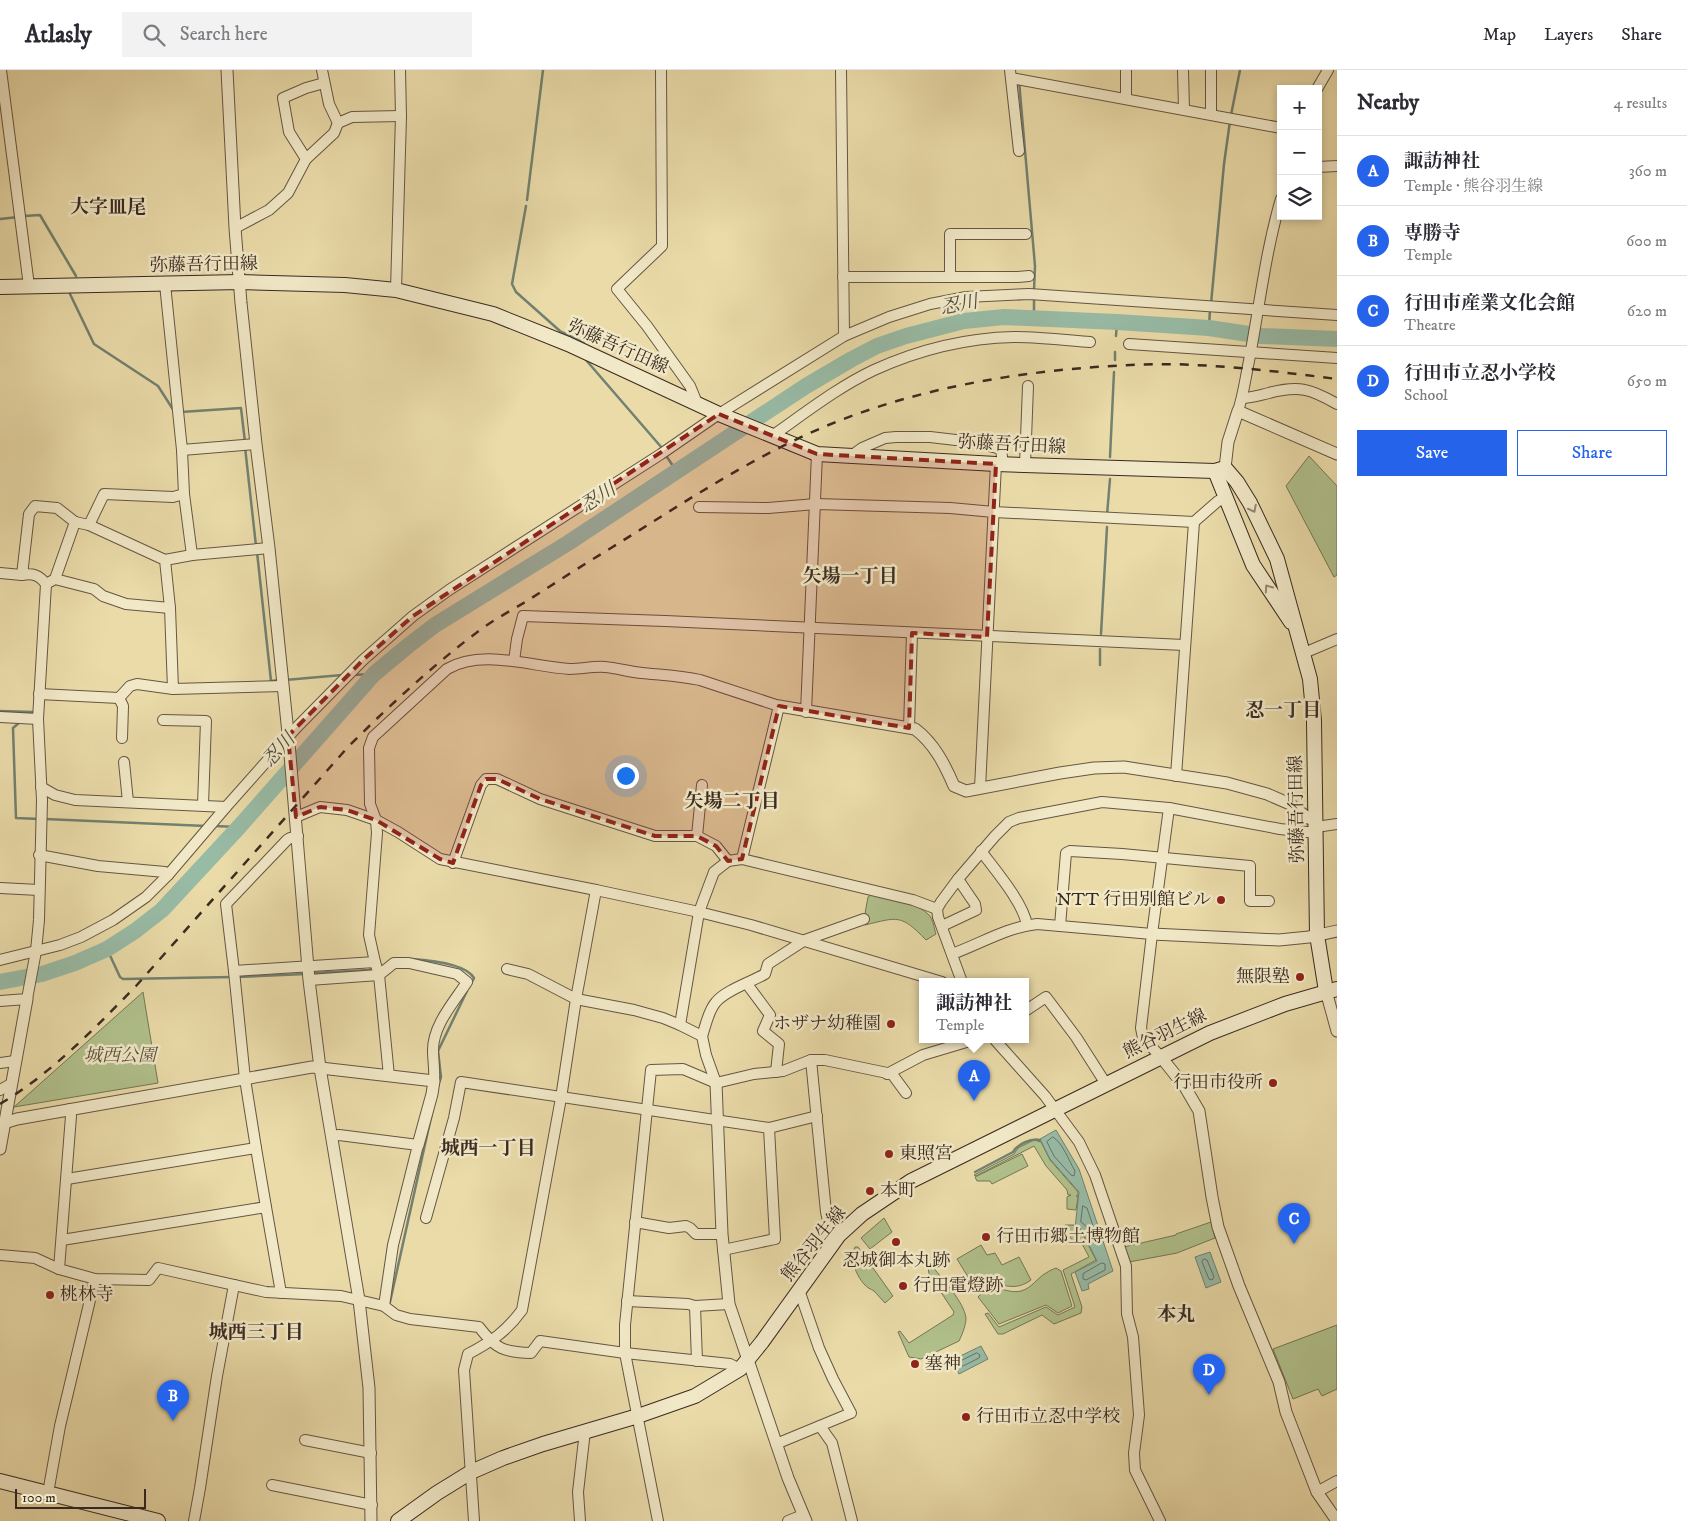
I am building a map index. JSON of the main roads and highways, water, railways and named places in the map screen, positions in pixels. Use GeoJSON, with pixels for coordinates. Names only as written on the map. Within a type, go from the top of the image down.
{"type":"FeatureCollection","features":[{"type":"Feature","properties":{"kind":"main road","name":"弥藤吾行田線"},"geometry":{"type":"LineString","coordinates":[[0,287],[240,282],[345,285],[396,290],[493,314],[568,344],[722,414],[818,454],[1024,465],[1220,470],[1237,482],[1250,503],[1277,559],[1295,629],[1304,653],[1312,694],[1318,935],[1332,990]]}},
{"type":"Feature","properties":{"kind":"main road","name":"弥藤吾行田線"},"geometry":{"type":"LineString","coordinates":[[1220,470],[1226,498],[1257,574],[1295,629]]}},
{"type":"Feature","properties":{"kind":"main road","name":"熊谷羽生線"},"geometry":{"type":"LineString","coordinates":[[398,1521],[437,1493],[471,1472],[503,1458],[638,1416],[695,1396],[744,1364],[839,1236],[862,1214],[911,1181],[1210,1032],[1332,990]]}},
{"type":"Feature","properties":{"kind":"main road"},"geometry":{"type":"LineString","coordinates":[[0,1481],[158,1521]]}},
{"type":"Feature","properties":{"kind":"water"},"geometry":{"type":"Polygon","coordinates":[[[1056,1130],[1079,1169],[1113,1271],[1088,1284],[1089,1289],[1082,1291],[1075,1272],[1097,1261],[1081,1229],[1076,1230],[1075,1228],[1079,1192],[1050,1159],[1040,1139],[1056,1130]]]}},
{"type":"Feature","properties":{"kind":"water"},"geometry":{"type":"Polygon","coordinates":[[[1210,1252],[1221,1282],[1206,1288],[1195,1257],[1210,1252]]]}},
{"type":"Feature","properties":{"kind":"water"},"geometry":{"type":"Polygon","coordinates":[[[981,1346],[988,1359],[959,1374],[952,1360],[981,1346]]]}},
{"type":"Feature","properties":{"kind":"waterway"},"geometry":{"type":"LineString","coordinates":[[527,200],[543,70]]}},
{"type":"Feature","properties":{"kind":"waterway"},"geometry":{"type":"LineString","coordinates":[[1231,115],[1240,70]]}},
{"type":"Feature","properties":{"kind":"waterway"},"geometry":{"type":"LineString","coordinates":[[1019,81],[1035,266],[1034,290]]}},
{"type":"Feature","properties":{"kind":"waterway"},"geometry":{"type":"LineString","coordinates":[[1211,304],[1224,164],[1230,121]]}},
{"type":"Feature","properties":{"kind":"waterway"},"geometry":{"type":"LineString","coordinates":[[526,206],[512,284],[516,292],[560,331],[584,343],[584,346]]}},
{"type":"Feature","properties":{"kind":"waterway"},"geometry":{"type":"LineString","coordinates":[[24,216],[40,215],[76,276]]}},
{"type":"Feature","properties":{"kind":"waterway"},"geometry":{"type":"LineString","coordinates":[[0,219],[18,217]]}},
{"type":"Feature","properties":{"kind":"waterway"},"geometry":{"type":"LineString","coordinates":[[70,294],[94,344],[158,386],[174,411]]}},
{"type":"Feature","properties":{"kind":"waterway"},"geometry":{"type":"LineString","coordinates":[[1034,300],[1034,318]]}},
{"type":"Feature","properties":{"kind":"waterway"},"geometry":{"type":"LineString","coordinates":[[1209,328],[1210,309]]}},
{"type":"Feature","properties":{"kind":"waterway","name":"忍川"},"geometry":{"type":"LineString","coordinates":[[0,982],[42,974],[75,963],[107,949],[135,931],[162,910],[239,827],[374,674],[409,645],[435,625],[568,543],[806,386],[877,346],[906,336],[964,321],[1004,317],[1209,328],[1262,336],[1337,339]]}},
{"type":"Feature","properties":{"kind":"waterway"},"geometry":{"type":"LineString","coordinates":[[1116,336],[1117,322]]}},
{"type":"Feature","properties":{"kind":"waterway"},"geometry":{"type":"LineString","coordinates":[[1115,352],[1115,360]]}},
{"type":"Feature","properties":{"kind":"waterway"},"geometry":{"type":"LineString","coordinates":[[586,360],[662,448]]}},
{"type":"Feature","properties":{"kind":"waterway"},"geometry":{"type":"LineString","coordinates":[[1110,457],[1114,372]]}},
{"type":"Feature","properties":{"kind":"waterway"},"geometry":{"type":"LineString","coordinates":[[181,412],[241,408],[245,442]]}},
{"type":"Feature","properties":{"kind":"waterway"},"geometry":{"type":"LineString","coordinates":[[245,447],[256,546]]}},
{"type":"Feature","properties":{"kind":"waterway"},"geometry":{"type":"LineString","coordinates":[[667,457],[677,472]]}},
{"type":"Feature","properties":{"kind":"waterway"},"geometry":{"type":"LineString","coordinates":[[1107,515],[1110,479]]}},
{"type":"Feature","properties":{"kind":"waterway"},"geometry":{"type":"LineString","coordinates":[[1101,634],[1107,527]]}},
{"type":"Feature","properties":{"kind":"waterway"},"geometry":{"type":"LineString","coordinates":[[257,552],[271,681],[280,680]]}},
{"type":"Feature","properties":{"kind":"waterway"},"geometry":{"type":"LineString","coordinates":[[1100,649],[1100,665]]}},
{"type":"Feature","properties":{"kind":"waterway"},"geometry":{"type":"LineString","coordinates":[[353,675],[374,674]]}},
{"type":"Feature","properties":{"kind":"waterway"},"geometry":{"type":"LineString","coordinates":[[285,680],[342,675]]}},
{"type":"Feature","properties":{"kind":"waterway"},"geometry":{"type":"LineString","coordinates":[[0,711],[33,712],[31,714]]}},
{"type":"Feature","properties":{"kind":"waterway"},"geometry":{"type":"LineString","coordinates":[[20,722],[13,728],[16,818],[39,819]]}},
{"type":"Feature","properties":{"kind":"waterway"},"geometry":{"type":"LineString","coordinates":[[45,819],[206,826]]}},
{"type":"Feature","properties":{"kind":"waterway"},"geometry":{"type":"LineString","coordinates":[[214,826],[239,827]]}},
{"type":"Feature","properties":{"kind":"waterway"},"geometry":{"type":"LineString","coordinates":[[107,949],[120,977],[123,979],[233,977]]}},
{"type":"Feature","properties":{"kind":"waterway"},"geometry":{"type":"LineString","coordinates":[[411,959],[445,963],[463,969],[474,978],[471,984]]}},
{"type":"Feature","properties":{"kind":"waterway"},"geometry":{"type":"LineString","coordinates":[[313,973],[369,970],[374,968]]}},
{"type":"Feature","properties":{"kind":"waterway"},"geometry":{"type":"LineString","coordinates":[[238,977],[305,974]]}},
{"type":"Feature","properties":{"kind":"waterway"},"geometry":{"type":"LineString","coordinates":[[439,1083],[441,1077],[438,1051],[467,991]]}},
{"type":"Feature","properties":{"kind":"waterway"},"geometry":{"type":"LineString","coordinates":[[390,1302],[432,1113]]}},
{"type":"Feature","properties":{"kind":"waterway"},"geometry":{"type":"LineString","coordinates":[[975,1172],[1013,1152],[1025,1142],[1040,1140]]}},
{"type":"Feature","properties":{"kind":"railway"},"geometry":{"type":"LineString","coordinates":[[0,1104],[37,1079],[72,1050],[136,986],[348,747],[429,671],[492,622],[698,494],[764,456],[823,427],[860,413],[937,391],[976,382],[1016,376],[1095,367],[1169,364],[1284,372],[1337,379]]}},
{"type":"Feature","properties":{"kind":"place","name":"NTT 行田別館ビル"},"geometry":{"type":"Point","coordinates":[1221,900]}},
{"type":"Feature","properties":{"kind":"place","name":"無限塾"},"geometry":{"type":"Point","coordinates":[1300,977]}},
{"type":"Feature","properties":{"kind":"place","name":"ホザナ幼稚園"},"geometry":{"type":"Point","coordinates":[891,1024]}},
{"type":"Feature","properties":{"kind":"place","name":"行田市役所"},"geometry":{"type":"Point","coordinates":[1273,1083]}},
{"type":"Feature","properties":{"kind":"place","name":"諏訪神社"},"geometry":{"type":"Point","coordinates":[974,1101]}},
{"type":"Feature","properties":{"kind":"place","name":"東照宮"},"geometry":{"type":"Point","coordinates":[889,1154]}},
{"type":"Feature","properties":{"kind":"place","name":"本町"},"geometry":{"type":"Point","coordinates":[870,1191]}},
{"type":"Feature","properties":{"kind":"place","name":"行田市郷土博物館"},"geometry":{"type":"Point","coordinates":[986,1237]}},
{"type":"Feature","properties":{"kind":"place","name":"忍城御本丸跡"},"geometry":{"type":"Point","coordinates":[896,1242]}},
{"type":"Feature","properties":{"kind":"place","name":"行田市産業文化会館"},"geometry":{"type":"Point","coordinates":[1294,1244]}},
{"type":"Feature","properties":{"kind":"place","name":"行田電燈跡"},"geometry":{"type":"Point","coordinates":[903,1286]}},
{"type":"Feature","properties":{"kind":"place","name":"桃林寺"},"geometry":{"type":"Point","coordinates":[50,1295]}},
{"type":"Feature","properties":{"kind":"place","name":"塞神"},"geometry":{"type":"Point","coordinates":[915,1364]}},
{"type":"Feature","properties":{"kind":"place","name":"行田市立忍小学校"},"geometry":{"type":"Point","coordinates":[1209,1395]}},
{"type":"Feature","properties":{"kind":"place","name":"行田市立忍中学校"},"geometry":{"type":"Point","coordinates":[966,1417]}},
{"type":"Feature","properties":{"kind":"place","name":"専勝寺"},"geometry":{"type":"Point","coordinates":[173,1421]}},
{"type":"Feature","properties":{"kind":"district","name":"大字皿尾"},"geometry":{"type":"Point","coordinates":[108,207]}},
{"type":"Feature","properties":{"kind":"district","name":"矢場一丁目"},"geometry":{"type":"Point","coordinates":[850,576]}},
{"type":"Feature","properties":{"kind":"district","name":"忍一丁目"},"geometry":{"type":"Point","coordinates":[1283,710]}},
{"type":"Feature","properties":{"kind":"district","name":"矢場二丁目"},"geometry":{"type":"Point","coordinates":[732,801]}},
{"type":"Feature","properties":{"kind":"district","name":"城西一丁目"},"geometry":{"type":"Point","coordinates":[488,1148]}},
{"type":"Feature","properties":{"kind":"district","name":"本丸"},"geometry":{"type":"Point","coordinates":[1176,1314]}},
{"type":"Feature","properties":{"kind":"district","name":"城西三丁目"},"geometry":{"type":"Point","coordinates":[256,1332]}},
{"type":"Feature","properties":{"kind":"park label","name":"城西公園"},"geometry":{"type":"Point","coordinates":[120,1056]}}]}
